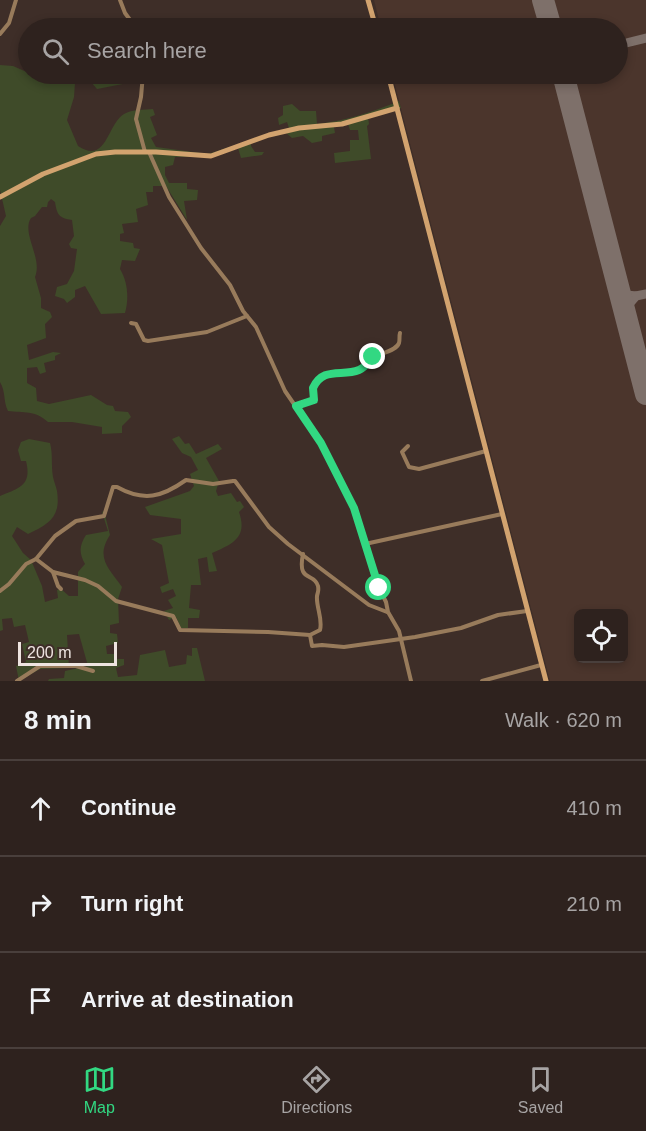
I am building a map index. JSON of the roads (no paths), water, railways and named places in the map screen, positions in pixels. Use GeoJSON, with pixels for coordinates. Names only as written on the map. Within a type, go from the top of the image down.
{"type":"FeatureCollection","features":[{"type":"Feature","properties":{"kind":"street"},"geometry":{"type":"LineString","coordinates":[[0,34],[9,23],[16,0]]}},
{"type":"Feature","properties":{"kind":"street"},"geometry":{"type":"LineString","coordinates":[[120,0],[128,18]]}},
{"type":"Feature","properties":{"kind":"street"},"geometry":{"type":"LineString","coordinates":[[368,0],[373,18]]}},
{"type":"Feature","properties":{"kind":"street"},"geometry":{"type":"LineString","coordinates":[[142,84],[136,119],[147,152],[169,196],[206,256],[230,285],[247,316],[256,327],[279,380],[321,443],[354,508],[388,612],[399,629],[411,681]]}},
{"type":"Feature","properties":{"kind":"street"},"geometry":{"type":"LineString","coordinates":[[391,84],[546,681]]}},
{"type":"Feature","properties":{"kind":"street"},"geometry":{"type":"LineString","coordinates":[[0,197],[43,174],[94,155],[115,152],[147,152],[210,156],[269,135],[299,128],[345,123],[397,108]]}},
{"type":"Feature","properties":{"kind":"street"},"geometry":{"type":"LineString","coordinates":[[131,323],[136,324],[144,340],[148,340],[207,332],[247,316]]}},
{"type":"Feature","properties":{"kind":"street"},"geometry":{"type":"LineString","coordinates":[[296,406],[314,400],[313,388],[321,377],[333,372],[357,371],[364,368],[368,360],[395,348],[399,343],[400,333]]}},
{"type":"Feature","properties":{"kind":"street"},"geometry":{"type":"LineString","coordinates":[[408,446],[402,452],[402,456],[409,467],[419,469],[486,451]]}},
{"type":"Feature","properties":{"kind":"street"},"geometry":{"type":"LineString","coordinates":[[0,591],[26,564],[36,560],[52,538],[76,520],[104,516],[113,487],[129,493],[156,496],[169,492],[186,480],[213,484],[235,481],[269,527],[369,605],[388,612]]}},
{"type":"Feature","properties":{"kind":"street"},"geometry":{"type":"LineString","coordinates":[[365,543],[502,514]]}},
{"type":"Feature","properties":{"kind":"street"},"geometry":{"type":"LineString","coordinates":[[36,560],[53,572],[85,580],[98,586],[116,601],[172,616],[180,630],[268,632],[310,636],[320,630],[317,602],[319,588],[303,573],[301,565],[303,554]]}},
{"type":"Feature","properties":{"kind":"street"},"geometry":{"type":"LineString","coordinates":[[53,572],[61,589]]}},
{"type":"Feature","properties":{"kind":"street"},"geometry":{"type":"LineString","coordinates":[[310,636],[312,646],[344,647],[461,628],[498,615],[527,611]]}},
{"type":"Feature","properties":{"kind":"street"},"geometry":{"type":"LineString","coordinates":[[483,681],[541,664]]}},
{"type":"Feature","properties":{"kind":"street"},"geometry":{"type":"LineString","coordinates":[[17,681],[40,666],[76,666],[93,671]]}}]}
